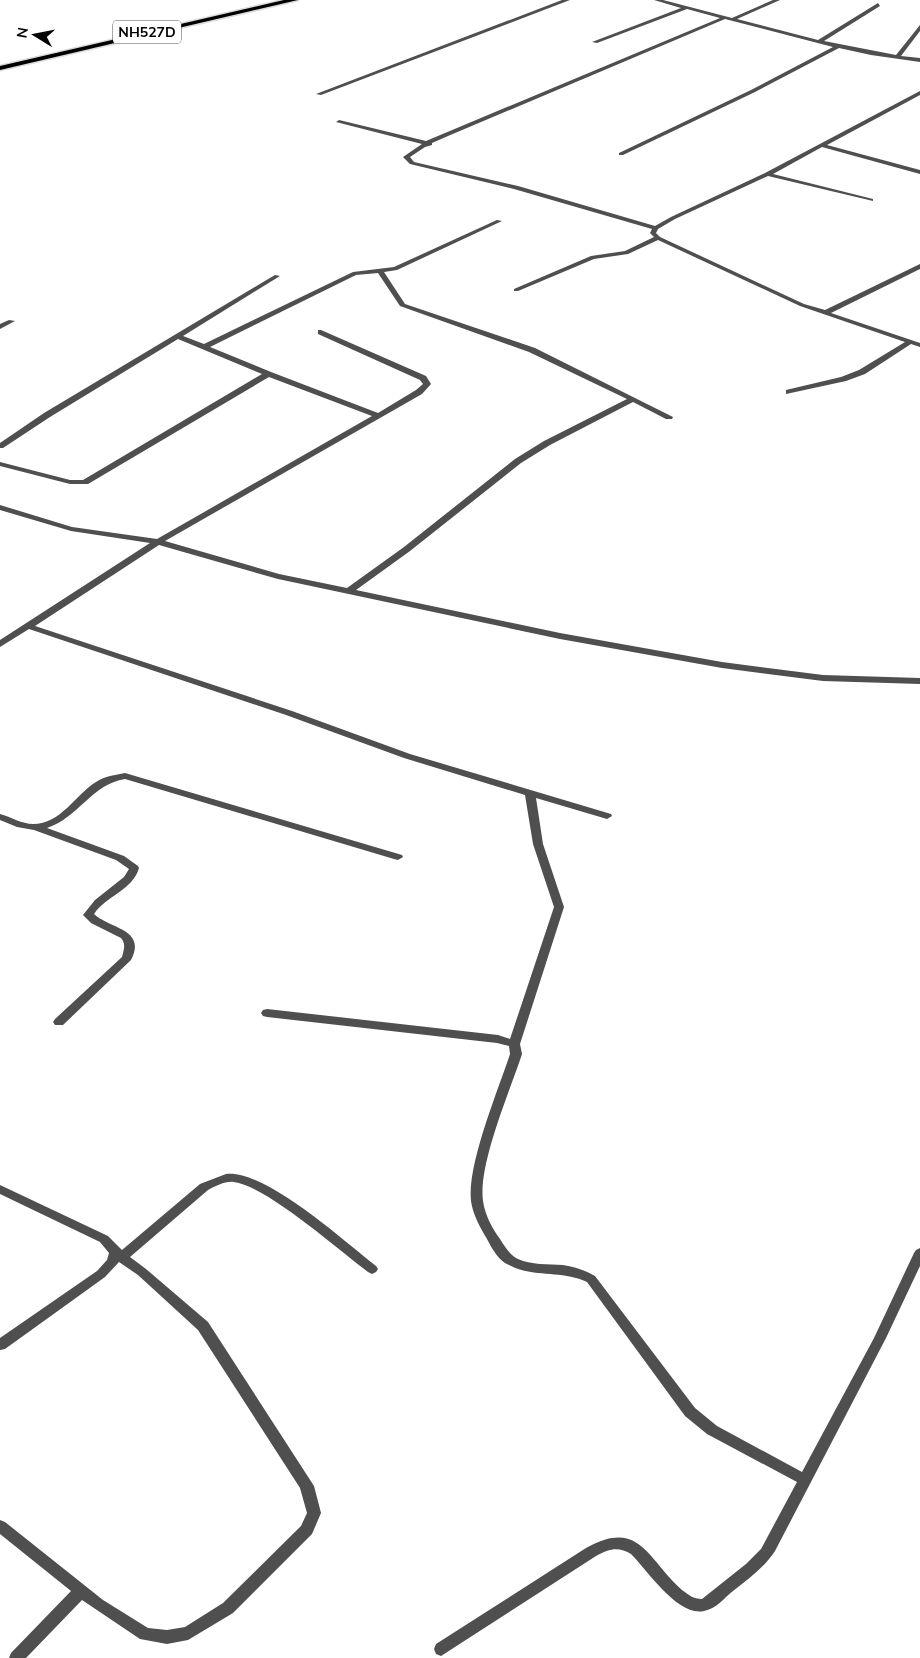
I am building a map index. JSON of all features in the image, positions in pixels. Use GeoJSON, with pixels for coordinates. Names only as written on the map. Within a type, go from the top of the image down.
{"type":"FeatureCollection","features":[{"type":"Feature","properties":{"kind":"highway","name":"NH527D"},"geometry":{"type":"LineString","coordinates":[[0,68],[137,34],[294,0]]}},
{"type":"Feature","properties":{"kind":"street"},"geometry":{"type":"LineString","coordinates":[[320,94],[383,72],[567,0]]}},
{"type":"Feature","properties":{"kind":"street"},"geometry":{"type":"LineString","coordinates":[[657,0],[819,42],[920,60]]}},
{"type":"Feature","properties":{"kind":"street"},"geometry":{"type":"LineString","coordinates":[[656,228],[516,187],[417,165],[406,160],[415,151],[430,144],[642,51],[777,0]]}},
{"type":"Feature","properties":{"kind":"street"},"geometry":{"type":"LineString","coordinates":[[819,42],[878,5]]}},
{"type":"Feature","properties":{"kind":"street"},"geometry":{"type":"LineString","coordinates":[[595,42],[686,8]]}},
{"type":"Feature","properties":{"kind":"street"},"geometry":{"type":"LineString","coordinates":[[897,57],[920,27]]}},
{"type":"Feature","properties":{"kind":"street"},"geometry":{"type":"LineString","coordinates":[[621,154],[753,91],[838,46]]}},
{"type":"Feature","properties":{"kind":"street"},"geometry":{"type":"LineString","coordinates":[[920,93],[768,174],[673,218],[656,228],[653,233],[658,238],[794,302],[920,345]]}},
{"type":"Feature","properties":{"kind":"street"},"geometry":{"type":"LineString","coordinates":[[338,122],[430,144]]}},
{"type":"Feature","properties":{"kind":"street"},"geometry":{"type":"LineString","coordinates":[[821,145],[920,172]]}},
{"type":"Feature","properties":{"kind":"street"},"geometry":{"type":"LineString","coordinates":[[768,174],[870,200]]}},
{"type":"Feature","properties":{"kind":"street"},"geometry":{"type":"LineString","coordinates":[[204,347],[355,274],[381,272],[404,265],[500,221]]}},
{"type":"Feature","properties":{"kind":"street"},"geometry":{"type":"LineString","coordinates":[[516,290],[593,257],[626,253],[658,238]]}},
{"type":"Feature","properties":{"kind":"street"},"geometry":{"type":"LineString","coordinates":[[825,313],[920,266]]}},
{"type":"Feature","properties":{"kind":"street"},"geometry":{"type":"LineString","coordinates":[[381,272],[402,305],[532,350],[669,417]]}},
{"type":"Feature","properties":{"kind":"street"},"geometry":{"type":"LineString","coordinates":[[0,446],[278,276]]}},
{"type":"Feature","properties":{"kind":"street"},"geometry":{"type":"LineString","coordinates":[[0,327],[11,321]]}},
{"type":"Feature","properties":{"kind":"street"},"geometry":{"type":"LineString","coordinates":[[0,644],[30,627],[158,542],[425,387],[427,381],[321,332]]}},
{"type":"Feature","properties":{"kind":"street"},"geometry":{"type":"LineString","coordinates":[[178,336],[268,374],[377,415]]}},
{"type":"Feature","properties":{"kind":"street"},"geometry":{"type":"LineString","coordinates":[[789,392],[843,379],[862,372],[910,342]]}},
{"type":"Feature","properties":{"kind":"street"},"geometry":{"type":"LineString","coordinates":[[0,464],[70,482],[85,482],[268,374]]}},
{"type":"Feature","properties":{"kind":"street"},"geometry":{"type":"LineString","coordinates":[[348,591],[407,549],[518,461],[548,443],[631,400]]}},
{"type":"Feature","properties":{"kind":"street"},"geometry":{"type":"LineString","coordinates":[[0,507],[71,528],[158,542],[278,576],[560,636],[722,665],[823,678],[920,681]]}},
{"type":"Feature","properties":{"kind":"street"},"geometry":{"type":"LineString","coordinates":[[30,627],[280,710],[406,756],[607,816]]}},
{"type":"Feature","properties":{"kind":"street"},"geometry":{"type":"LineString","coordinates":[[35,827],[54,822],[74,807],[101,782],[115,776],[125,776],[398,857]]}},
{"type":"Feature","properties":{"kind":"street"},"geometry":{"type":"LineString","coordinates":[[530,793],[538,844],[559,907],[514,1044],[516,1054],[485,1150],[476,1191],[480,1218],[501,1252],[511,1261],[539,1270],[571,1271],[584,1274],[590,1278],[690,1412],[712,1430],[805,1480]]}},
{"type":"Feature","properties":{"kind":"street"},"geometry":{"type":"LineString","coordinates":[[0,817],[22,825],[35,827],[120,858],[134,868],[131,877],[96,903],[88,916],[92,921],[124,935],[130,941],[132,948],[127,958],[59,1022]]}},
{"type":"Feature","properties":{"kind":"street"},"geometry":{"type":"LineString","coordinates":[[267,1014],[498,1039],[514,1044]]}},
{"type":"Feature","properties":{"kind":"street"},"geometry":{"type":"LineString","coordinates":[[0,1345],[101,1274],[119,1254],[204,1186],[218,1180],[233,1178],[244,1180],[275,1196],[372,1269]]}},
{"type":"Feature","properties":{"kind":"street"},"geometry":{"type":"LineString","coordinates":[[0,1189],[104,1239],[203,1326],[307,1486],[314,1513],[307,1530],[228,1608],[188,1633],[167,1637],[145,1634],[98,1604],[0,1526]]}},
{"type":"Feature","properties":{"kind":"street"},"geometry":{"type":"LineString","coordinates":[[441,1649],[591,1552],[614,1542],[626,1543],[638,1550],[683,1600],[694,1606],[705,1604],[744,1574],[766,1554],[880,1338],[920,1253]]}},
{"type":"Feature","properties":{"kind":"street"},"geometry":{"type":"LineString","coordinates":[[16,1658],[81,1591]]}}]}
